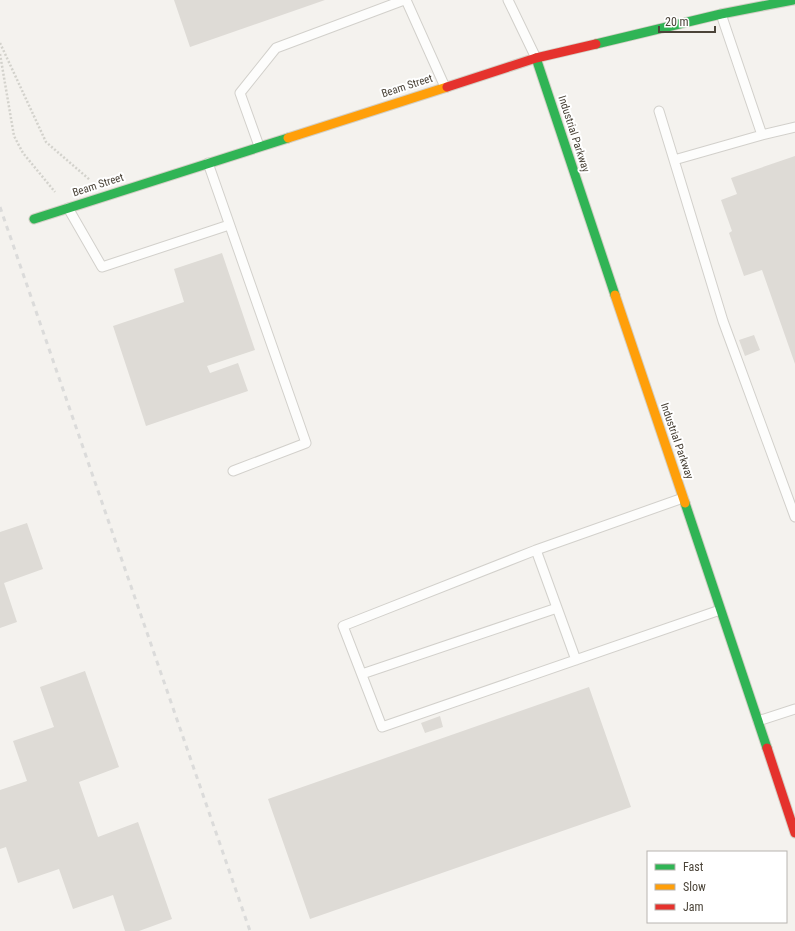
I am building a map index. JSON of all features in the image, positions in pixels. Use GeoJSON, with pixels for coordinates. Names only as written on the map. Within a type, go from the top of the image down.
{"type":"FeatureCollection","features":[{"type":"Feature","properties":{"kind":"street","name":"Beam Street"},"geometry":{"type":"LineString","coordinates":[[34,219],[536,58],[721,14],[794,0]]}},
{"type":"Feature","properties":{"kind":"street","name":"Industrial Parkway"},"geometry":{"type":"LineString","coordinates":[[536,58],[795,833]]}},
{"type":"Feature","properties":{"kind":"lane"},"geometry":{"type":"LineString","coordinates":[[259,146],[240,93],[276,48],[405,0],[445,87]]}},
{"type":"Feature","properties":{"kind":"lane"},"geometry":{"type":"LineString","coordinates":[[508,0],[536,58]]}},
{"type":"Feature","properties":{"kind":"lane"},"geometry":{"type":"LineString","coordinates":[[721,14],[762,135]]}},
{"type":"Feature","properties":{"kind":"lane"},"geometry":{"type":"LineString","coordinates":[[659,111],[723,321],[795,517]]}},
{"type":"Feature","properties":{"kind":"lane"},"geometry":{"type":"LineString","coordinates":[[674,160],[795,127]]}},
{"type":"Feature","properties":{"kind":"lane"},"geometry":{"type":"LineString","coordinates":[[208,163],[306,443],[233,471]]}},
{"type":"Feature","properties":{"kind":"lane"},"geometry":{"type":"LineString","coordinates":[[68,208],[102,266],[229,225]]}},
{"type":"Feature","properties":{"kind":"lane"},"geometry":{"type":"LineString","coordinates":[[683,498],[536,550],[343,626],[382,727],[720,610]]}},
{"type":"Feature","properties":{"kind":"lane"},"geometry":{"type":"LineString","coordinates":[[536,550],[576,660]]}},
{"type":"Feature","properties":{"kind":"lane"},"geometry":{"type":"LineString","coordinates":[[362,674],[557,608]]}},
{"type":"Feature","properties":{"kind":"lane"},"geometry":{"type":"LineString","coordinates":[[758,721],[795,709]]}},
{"type":"Feature","properties":{"kind":"path"},"geometry":{"type":"LineString","coordinates":[[0,43],[46,142],[88,179],[110,194]]}},
{"type":"Feature","properties":{"kind":"path"},"geometry":{"type":"LineString","coordinates":[[0,54],[14,136],[23,152],[68,208]]}},
{"type":"Feature","properties":{"kind":"building"},"geometry":{"type":"Polygon","coordinates":[[[174,0],[325,0],[190,47],[174,0]]]}},
{"type":"Feature","properties":{"kind":"building"},"geometry":{"type":"Polygon","coordinates":[[[795,156],[795,364],[762,270],[744,276],[729,233],[732,231],[721,200],[737,194],[731,178],[795,156]]]}},
{"type":"Feature","properties":{"kind":"building"},"geometry":{"type":"Polygon","coordinates":[[[222,253],[255,350],[207,366],[210,373],[238,363],[248,391],[146,426],[113,326],[184,302],[174,269],[222,253]]]}},
{"type":"Feature","properties":{"kind":"building"},"geometry":{"type":"Polygon","coordinates":[[[754,335],[760,350],[745,356],[739,340],[754,335]]]}},
{"type":"Feature","properties":{"kind":"building"},"geometry":{"type":"Polygon","coordinates":[[[27,523],[43,569],[4,583],[17,622],[0,628],[0,532],[27,523]]]}},
{"type":"Feature","properties":{"kind":"building"},"geometry":{"type":"Polygon","coordinates":[[[85,671],[119,767],[79,782],[98,837],[138,822],[172,919],[139,931],[125,931],[113,895],[73,909],[59,869],[18,883],[6,847],[0,849],[0,790],[27,781],[13,741],[54,727],[40,687],[85,671]]]}},
{"type":"Feature","properties":{"kind":"building"},"geometry":{"type":"Polygon","coordinates":[[[589,687],[631,807],[310,919],[268,799],[589,687]]]}},
{"type":"Feature","properties":{"kind":"building"},"geometry":{"type":"Polygon","coordinates":[[[440,716],[443,727],[425,733],[421,723],[440,716]]]}},
{"type":"Feature","properties":{"kind":"railway"},"geometry":{"type":"LineString","coordinates":[[0,207],[250,931]]}},
{"type":"Feature","properties":{"kind":"traffic: fast"},"geometry":{"type":"LineString","coordinates":[[596,44],[721,14],[793,0]]}},
{"type":"Feature","properties":{"kind":"traffic: fast"},"geometry":{"type":"LineString","coordinates":[[536,58],[615,295]]}},
{"type":"Feature","properties":{"kind":"traffic: fast"},"geometry":{"type":"LineString","coordinates":[[34,219],[288,138]]}},
{"type":"Feature","properties":{"kind":"traffic: fast"},"geometry":{"type":"LineString","coordinates":[[685,503],[767,748]]}},
{"type":"Feature","properties":{"kind":"traffic: slow"},"geometry":{"type":"LineString","coordinates":[[288,138],[447,87]]}},
{"type":"Feature","properties":{"kind":"traffic: slow"},"geometry":{"type":"LineString","coordinates":[[615,295],[685,503]]}},
{"type":"Feature","properties":{"kind":"traffic: jam"},"geometry":{"type":"LineString","coordinates":[[447,87],[536,58],[596,44]]}},
{"type":"Feature","properties":{"kind":"traffic: jam"},"geometry":{"type":"LineString","coordinates":[[767,748],[795,833]]}}]}
